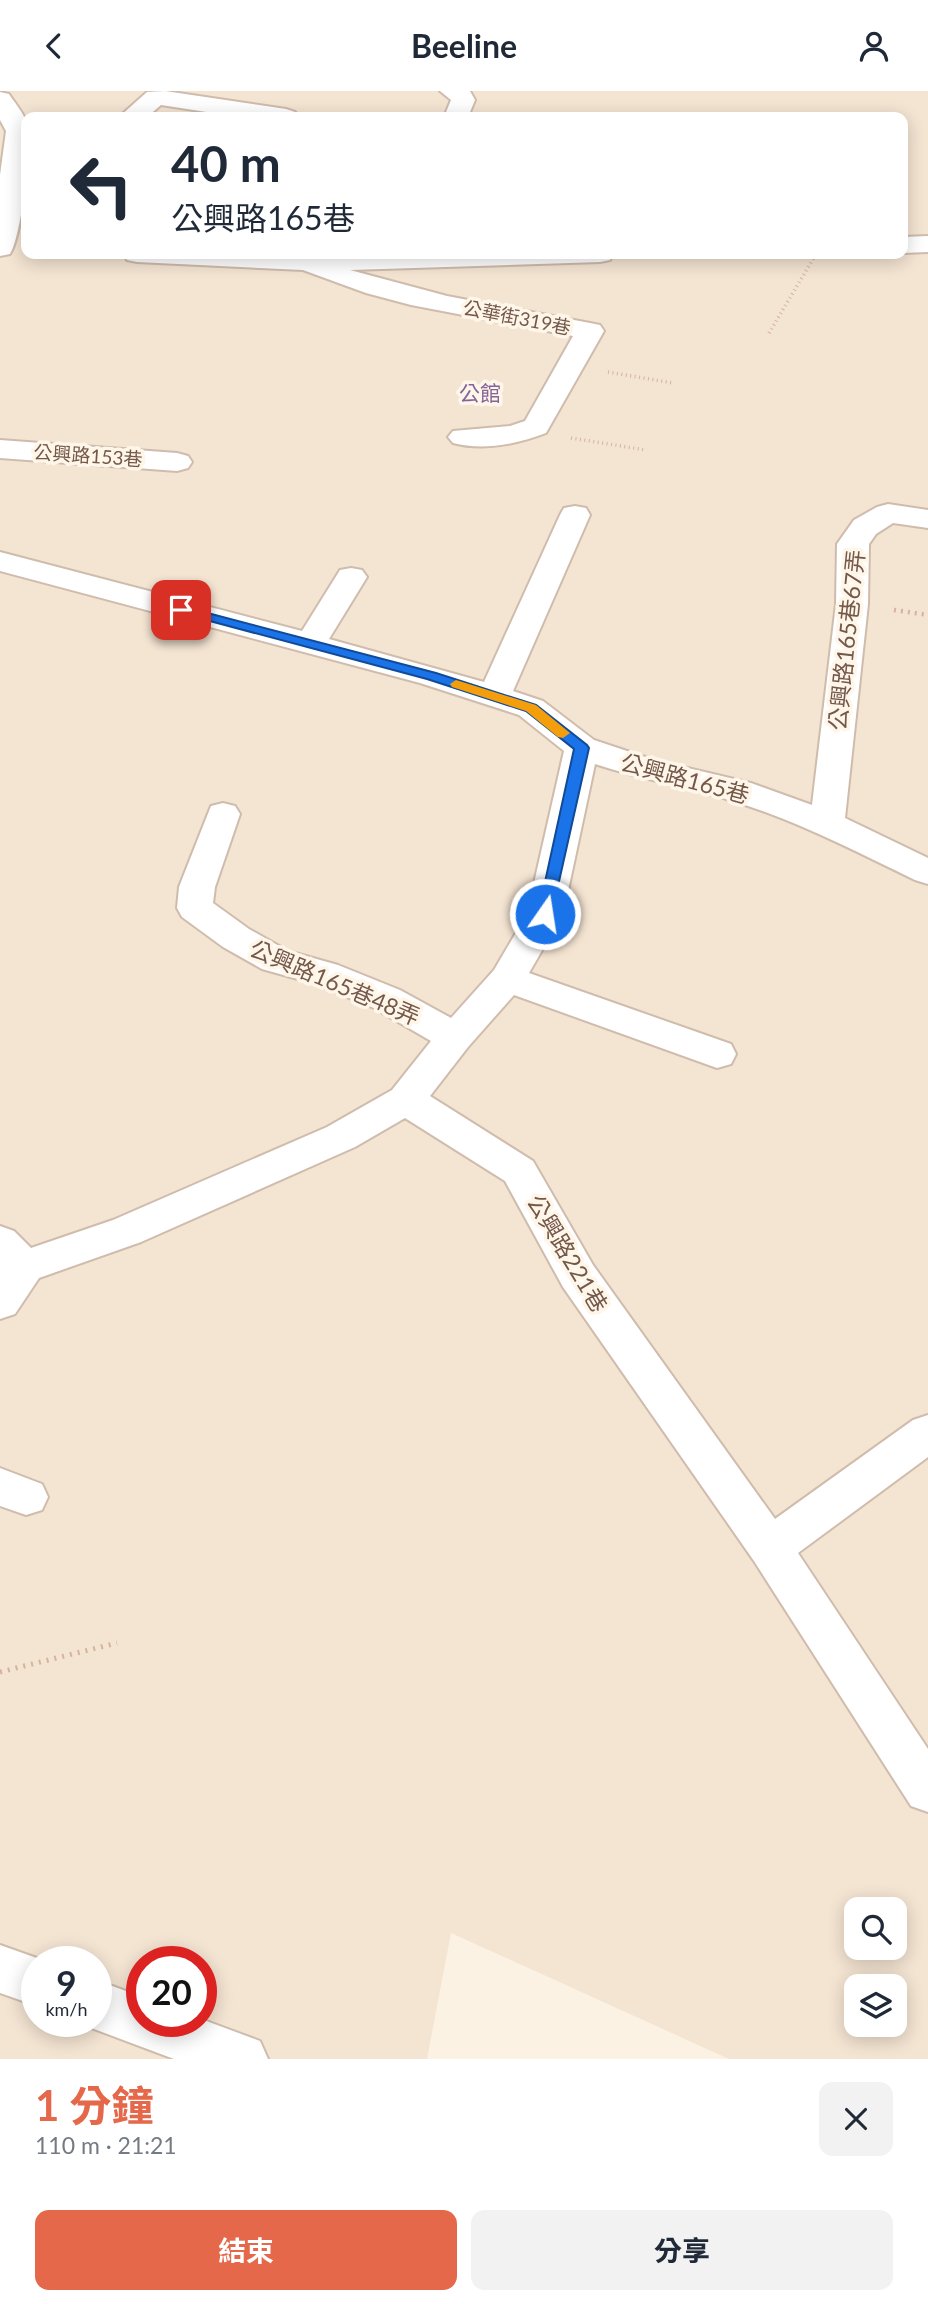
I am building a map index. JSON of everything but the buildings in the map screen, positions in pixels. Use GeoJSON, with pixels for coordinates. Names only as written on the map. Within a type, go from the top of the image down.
{"type":"FeatureCollection","features":[{"type":"Feature","properties":{"kind":"street"},"geometry":{"type":"LineString","coordinates":[[452,91],[458,92],[463,100],[458,112]]}},
{"type":"Feature","properties":{"kind":"street"},"geometry":{"type":"LineString","coordinates":[[138,112],[156,97],[254,112]]}},
{"type":"Feature","properties":{"kind":"street"},"geometry":{"type":"LineString","coordinates":[[10,243],[11,120]]}},
{"type":"Feature","properties":{"kind":"street"},"geometry":{"type":"LineString","coordinates":[[908,245],[928,244]]}},
{"type":"Feature","properties":{"kind":"street"},"geometry":{"type":"LineString","coordinates":[[203,259],[307,263],[437,259]]}},
{"type":"Feature","properties":{"kind":"street","name":"公華街319巷"},"geometry":{"type":"LineString","coordinates":[[307,263],[348,281],[590,331],[536,427]]}},
{"type":"Feature","properties":{"kind":"street"},"geometry":{"type":"LineString","coordinates":[[463,437],[514,435],[536,427]]}},
{"type":"Feature","properties":{"kind":"street","name":"公興路153巷"},"geometry":{"type":"LineString","coordinates":[[0,449],[177,462]]}},
{"type":"Feature","properties":{"kind":"street","name":"公興路165巷67弄"},"geometry":{"type":"LineString","coordinates":[[827,823],[852,604],[853,544],[865,527],[888,513],[928,519]]}},
{"type":"Feature","properties":{"kind":"street"},"geometry":{"type":"LineString","coordinates":[[495,696],[575,515]]}},
{"type":"Feature","properties":{"kind":"street","name":"公興路165巷"},"geometry":{"type":"LineString","coordinates":[[0,561],[310,644],[531,708],[582,748],[646,769],[739,791],[827,823],[928,872]]}},
{"type":"Feature","properties":{"kind":"street"},"geometry":{"type":"LineString","coordinates":[[310,644],[351,577]]}},
{"type":"Feature","properties":{"kind":"street"},"geometry":{"type":"LineString","coordinates":[[0,1303],[12,1254],[127,1231],[341,1137],[406,1100],[455,1037],[507,979],[545,914],[582,748]]}},
{"type":"Feature","properties":{"kind":"street","name":"公興路165巷48弄"},"geometry":{"type":"LineString","coordinates":[[223,814],[197,887],[195,908],[236,938],[275,960],[325,974],[387,999],[455,1037]]}},
{"type":"Feature","properties":{"kind":"street"},"geometry":{"type":"LineString","coordinates":[[507,979],[717,1054]]}},
{"type":"Feature","properties":{"kind":"street","name":"公興路221巷"},"geometry":{"type":"LineString","coordinates":[[406,1100],[519,1171],[578,1276],[770,1548],[928,1790]]}},
{"type":"Feature","properties":{"kind":"street"},"geometry":{"type":"LineString","coordinates":[[770,1548],[928,1433]]}},
{"type":"Feature","properties":{"kind":"street"},"geometry":{"type":"LineString","coordinates":[[0,1969],[21,1976]]}},
{"type":"Feature","properties":{"kind":"street"},"geometry":{"type":"LineString","coordinates":[[112,2011],[242,2059]]}},
{"type":"Feature","properties":{"kind":"path"},"geometry":{"type":"LineString","coordinates":[[769,333],[813,259]]}},
{"type":"Feature","properties":{"kind":"path"},"geometry":{"type":"LineString","coordinates":[[571,365],[673,383]]}},
{"type":"Feature","properties":{"kind":"path"},"geometry":{"type":"LineString","coordinates":[[536,427],[574,439],[646,450]]}},
{"type":"Feature","properties":{"kind":"path"},"geometry":{"type":"LineString","coordinates":[[0,1672],[117,1643]]}},
{"type":"Feature","properties":{"kind":"shaded area"},"geometry":{"type":"Polygon","coordinates":[[[0,91],[928,91],[928,2059],[729,2059],[451,1933],[427,2059],[0,2059],[0,91]]]}},
{"type":"Feature","properties":{"kind":"slow traffic"},"geometry":{"type":"LineString","coordinates":[[456,684],[531,708],[563,733]]}},
{"type":"Feature","properties":{"kind":"district","name":"公館"},"geometry":{"type":"Point","coordinates":[480,392]}},
{"type":"Feature","properties":{"kind":"route"},"geometry":{"type":"LineString","coordinates":[[181,610],[432,676],[531,708],[582,748],[545,914]]}}]}
